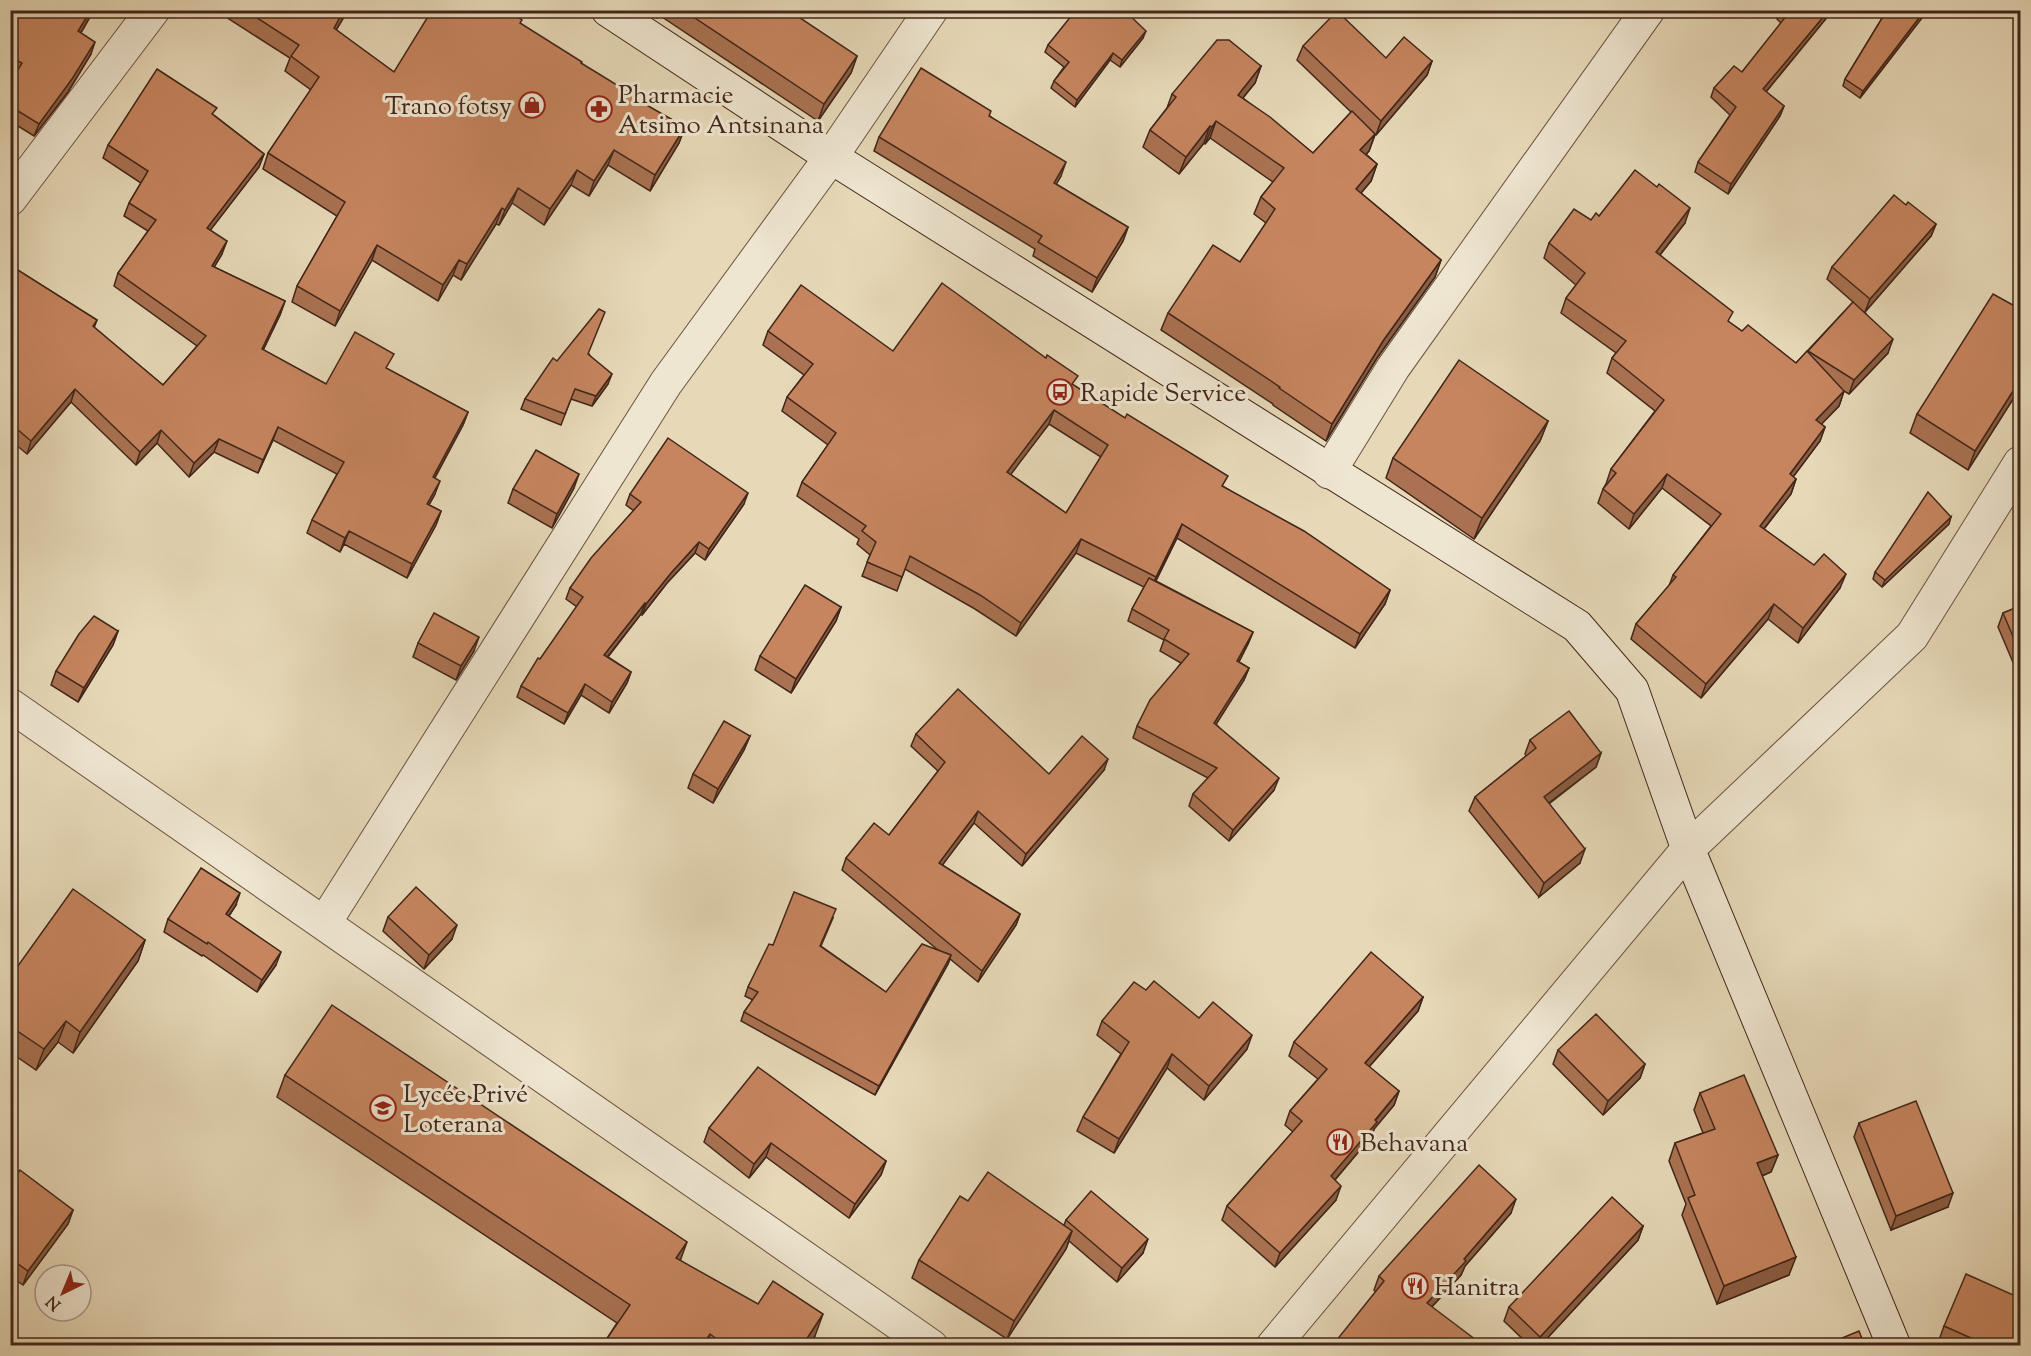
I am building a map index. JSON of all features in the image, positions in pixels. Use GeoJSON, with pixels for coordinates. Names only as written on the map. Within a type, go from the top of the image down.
{"type":"FeatureCollection","features":[{"type":"Feature","properties":{"kind":"street"},"geometry":{"type":"LineString","coordinates":[[10,199],[153,10]]}},
{"type":"Feature","properties":{"kind":"street"},"geometry":{"type":"LineString","coordinates":[[608,10],[831,157],[1577,626],[1632,690],[1688,849],[1894,1346]]}},
{"type":"Feature","properties":{"kind":"street"},"geometry":{"type":"LineString","coordinates":[[325,922],[666,383],[831,157],[931,10]]}},
{"type":"Feature","properties":{"kind":"street"},"geometry":{"type":"LineString","coordinates":[[1329,472],[1393,368],[1647,10]]}},
{"type":"Feature","properties":{"kind":"street"},"geometry":{"type":"LineString","coordinates":[[1273,1346],[1688,849],[1912,636],[2020,463]]}},
{"type":"Feature","properties":{"kind":"street"},"geometry":{"type":"LineString","coordinates":[[10,705],[325,922],[931,1346]]}},
{"type":"Feature","properties":{"kind":"building"},"geometry":{"type":"Polygon","coordinates":[[[10,10],[91,10],[78,31],[95,42],[72,79],[39,124],[10,106],[10,83],[22,63],[10,57],[10,10]]]}},
{"type":"Feature","properties":{"kind":"building"},"geometry":{"type":"Polygon","coordinates":[[[245,10],[344,10],[334,28],[394,72],[432,10],[508,10],[522,20],[520,23],[635,96],[634,98],[685,127],[655,175],[614,150],[594,181],[577,170],[550,209],[518,188],[505,210],[502,208],[467,264],[459,260],[443,285],[377,245],[340,311],[297,286],[345,202],[268,153],[319,77],[291,56],[299,45],[245,10]]]}},
{"type":"Feature","properties":{"kind":"building"},"geometry":{"type":"Polygon","coordinates":[[[683,10],[788,10],[857,56],[824,104],[683,10]]]}},
{"type":"Feature","properties":{"kind":"building"},"geometry":{"type":"Polygon","coordinates":[[[1076,10],[1097,10],[1106,18],[1113,10],[1124,10],[1146,31],[1122,60],[1113,53],[1077,100],[1054,81],[1069,62],[1048,45],[1076,10]]]}},
{"type":"Feature","properties":{"kind":"building"},"geometry":{"type":"Polygon","coordinates":[[[1782,10],[1829,10],[1763,89],[1784,106],[1731,184],[1698,162],[1736,107],[1714,88],[1734,66],[1742,72],[1787,15],[1782,10]]]}},
{"type":"Feature","properties":{"kind":"building"},"geometry":{"type":"Polygon","coordinates":[[[1887,10],[1925,10],[1863,91],[1845,79],[1887,10]]]}},
{"type":"Feature","properties":{"kind":"building"},"geometry":{"type":"Polygon","coordinates":[[[1337,11],[1386,58],[1404,37],[1432,61],[1381,121],[1303,46],[1337,11]]]}},
{"type":"Feature","properties":{"kind":"building"},"geometry":{"type":"Polygon","coordinates":[[[1217,40],[1229,40],[1261,66],[1238,95],[1270,117],[1313,153],[1352,111],[1375,134],[1360,150],[1377,164],[1356,189],[1441,260],[1383,341],[1332,424],[1168,313],[1213,245],[1240,262],[1275,209],[1261,197],[1284,168],[1216,121],[1186,157],[1150,130],[1176,97],[1172,94],[1217,40]]]}},
{"type":"Feature","properties":{"kind":"building"},"geometry":{"type":"Polygon","coordinates":[[[921,68],[991,111],[989,116],[1066,162],[1054,183],[1128,227],[1097,278],[1038,242],[1042,236],[879,137],[921,68]]]}},
{"type":"Feature","properties":{"kind":"building"},"geometry":{"type":"Polygon","coordinates":[[[157,69],[217,108],[212,114],[264,154],[207,228],[227,241],[212,266],[285,301],[262,349],[326,384],[355,332],[394,354],[386,368],[468,412],[433,477],[440,481],[427,504],[441,511],[412,564],[349,531],[345,538],[312,520],[344,462],[278,427],[263,460],[219,439],[194,463],[161,430],[140,452],[75,389],[31,441],[10,423],[10,265],[97,320],[93,326],[163,385],[206,336],[118,273],[156,220],[129,203],[148,171],[108,145],[157,69]]]}},
{"type":"Feature","properties":{"kind":"building"},"geometry":{"type":"Polygon","coordinates":[[[1635,170],[1657,187],[1659,184],[1690,208],[1656,252],[1733,312],[1728,321],[1742,331],[1748,325],[1796,363],[1807,351],[1844,391],[1816,420],[1825,427],[1790,474],[1796,479],[1760,526],[1814,565],[1824,554],[1846,574],[1803,628],[1774,604],[1706,684],[1636,624],[1676,577],[1673,575],[1721,514],[1667,474],[1634,514],[1603,489],[1616,473],[1611,469],[1664,400],[1612,358],[1626,341],[1566,298],[1585,273],[1549,243],[1574,209],[1591,220],[1596,213],[1599,216],[1635,170]]]}},
{"type":"Feature","properties":{"kind":"building"},"geometry":{"type":"Polygon","coordinates":[[[1894,195],[1906,205],[1908,202],[1936,224],[1870,299],[1832,267],[1894,195]]]}},
{"type":"Feature","properties":{"kind":"building"},"geometry":{"type":"Polygon","coordinates":[[[942,283],[1046,358],[1047,355],[1078,376],[1072,384],[1125,418],[1127,414],[1228,476],[1222,486],[1304,531],[1390,590],[1360,634],[1182,524],[1156,577],[1081,539],[1021,623],[980,595],[910,556],[902,577],[867,562],[876,542],[862,531],[866,526],[802,482],[836,433],[787,397],[813,364],[768,331],[801,285],[893,351],[942,283]],[[1054,410],[1007,472],[1066,513],[1108,445],[1054,410]]]}},
{"type":"Feature","properties":{"kind":"building"},"geometry":{"type":"Polygon","coordinates":[[[1993,294],[2020,309],[2020,358],[2018,362],[2020,380],[1975,451],[1917,414],[1993,294]]]}},
{"type":"Feature","properties":{"kind":"building"},"geometry":{"type":"Polygon","coordinates":[[[1853,302],[1893,339],[1854,380],[1808,351],[1853,302]]]}},
{"type":"Feature","properties":{"kind":"building"},"geometry":{"type":"Polygon","coordinates":[[[599,309],[605,312],[588,354],[612,374],[596,396],[575,389],[565,414],[525,399],[553,358],[557,361],[599,309]]]}},
{"type":"Feature","properties":{"kind":"building"},"geometry":{"type":"Polygon","coordinates":[[[1459,360],[1548,421],[1482,518],[1393,458],[1459,360]]]}},
{"type":"Feature","properties":{"kind":"building"},"geometry":{"type":"Polygon","coordinates":[[[668,438],[748,493],[709,549],[699,542],[645,603],[604,655],[631,672],[612,702],[585,684],[568,713],[521,686],[538,658],[540,659],[583,597],[570,588],[591,558],[641,502],[630,494],[668,438]]]}},
{"type":"Feature","properties":{"kind":"building"},"geometry":{"type":"Polygon","coordinates":[[[536,450],[579,474],[557,514],[513,489],[536,450]]]}},
{"type":"Feature","properties":{"kind":"building"},"geometry":{"type":"Polygon","coordinates":[[[1928,492],[1951,517],[1885,580],[1875,572],[1928,492]]]}},
{"type":"Feature","properties":{"kind":"building"},"geometry":{"type":"Polygon","coordinates":[[[1149,578],[1253,632],[1237,661],[1249,668],[1214,723],[1279,778],[1233,830],[1193,794],[1217,768],[1137,726],[1150,700],[1189,654],[1164,639],[1169,630],[1132,609],[1149,578]]]}},
{"type":"Feature","properties":{"kind":"building"},"geometry":{"type":"Polygon","coordinates":[[[805,585],[841,607],[796,679],[760,656],[805,585]]]}},
{"type":"Feature","properties":{"kind":"building"},"geometry":{"type":"Polygon","coordinates":[[[2020,606],[2020,653],[2003,613],[2020,606]]]}},
{"type":"Feature","properties":{"kind":"building"},"geometry":{"type":"Polygon","coordinates":[[[434,613],[479,637],[461,666],[418,643],[434,613]]]}},
{"type":"Feature","properties":{"kind":"building"},"geometry":{"type":"Polygon","coordinates":[[[94,616],[118,631],[84,688],[56,671],[79,634],[94,616]]]}},
{"type":"Feature","properties":{"kind":"building"},"geometry":{"type":"Polygon","coordinates":[[[958,689],[1049,774],[1082,736],[1108,759],[1026,854],[978,811],[939,863],[1020,914],[982,971],[846,858],[874,823],[889,835],[945,762],[916,734],[958,689]]]}},
{"type":"Feature","properties":{"kind":"building"},"geometry":{"type":"Polygon","coordinates":[[[1569,711],[1601,753],[1544,797],[1585,849],[1544,883],[1475,797],[1536,748],[1530,740],[1569,711]]]}},
{"type":"Feature","properties":{"kind":"building"},"geometry":{"type":"Polygon","coordinates":[[[724,721],[750,736],[718,789],[693,774],[724,721]]]}},
{"type":"Feature","properties":{"kind":"building"},"geometry":{"type":"Polygon","coordinates":[[[201,868],[240,893],[226,914],[281,952],[262,980],[208,942],[207,944],[168,919],[201,868]]]}},
{"type":"Feature","properties":{"kind":"building"},"geometry":{"type":"Polygon","coordinates":[[[416,887],[457,925],[429,955],[388,917],[416,887]]]}},
{"type":"Feature","properties":{"kind":"building"},"geometry":{"type":"Polygon","coordinates":[[[73,889],[145,940],[80,1032],[66,1021],[44,1049],[10,1026],[10,977],[73,889]]]}},
{"type":"Feature","properties":{"kind":"building"},"geometry":{"type":"Polygon","coordinates":[[[794,892],[836,909],[820,946],[886,992],[922,944],[951,955],[879,1086],[744,1012],[758,992],[748,987],[769,944],[773,945],[794,892]]]}},
{"type":"Feature","properties":{"kind":"building"},"geometry":{"type":"Polygon","coordinates":[[[1371,952],[1423,997],[1365,1063],[1399,1091],[1375,1120],[1377,1122],[1331,1176],[1341,1186],[1280,1253],[1227,1206],[1302,1121],[1290,1111],[1327,1069],[1294,1042],[1371,952]]]}},
{"type":"Feature","properties":{"kind":"building"},"geometry":{"type":"Polygon","coordinates":[[[1154,981],[1199,1018],[1213,1002],[1252,1035],[1209,1086],[1172,1054],[1119,1139],[1083,1117],[1129,1042],[1102,1021],[1134,982],[1146,990],[1154,981]]]}},
{"type":"Feature","properties":{"kind":"building"},"geometry":{"type":"Polygon","coordinates":[[[332,1005],[687,1242],[676,1258],[758,1304],[773,1281],[823,1314],[802,1346],[726,1346],[710,1334],[702,1346],[602,1346],[630,1305],[285,1075],[332,1005]]]}},
{"type":"Feature","properties":{"kind":"building"},"geometry":{"type":"Polygon","coordinates":[[[1596,1014],[1645,1064],[1608,1101],[1558,1050],[1596,1014]]]}},
{"type":"Feature","properties":{"kind":"building"},"geometry":{"type":"Polygon","coordinates":[[[758,1067],[886,1161],[855,1204],[771,1143],[754,1164],[709,1128],[758,1067]]]}},
{"type":"Feature","properties":{"kind":"building"},"geometry":{"type":"Polygon","coordinates":[[[1744,1075],[1778,1155],[1757,1163],[1796,1257],[1724,1286],[1688,1198],[1695,1195],[1675,1143],[1715,1129],[1700,1093],[1744,1075]]]}},
{"type":"Feature","properties":{"kind":"building"},"geometry":{"type":"Polygon","coordinates":[[[1916,1101],[1953,1193],[1896,1216],[1859,1123],[1916,1101]]]}},
{"type":"Feature","properties":{"kind":"building"},"geometry":{"type":"Polygon","coordinates":[[[1479,1165],[1516,1199],[1464,1259],[1466,1261],[1427,1303],[1484,1346],[1332,1346],[1384,1281],[1379,1276],[1479,1165]]]}},
{"type":"Feature","properties":{"kind":"building"},"geometry":{"type":"Polygon","coordinates":[[[20,1170],[73,1210],[28,1271],[10,1258],[10,1183],[20,1170]]]}},
{"type":"Feature","properties":{"kind":"building"},"geometry":{"type":"Polygon","coordinates":[[[988,1172],[1072,1231],[1014,1321],[919,1260],[960,1196],[968,1201],[988,1172]]]}},
{"type":"Feature","properties":{"kind":"building"},"geometry":{"type":"Polygon","coordinates":[[[1091,1191],[1148,1239],[1122,1268],[1066,1220],[1091,1191]]]}},
{"type":"Feature","properties":{"kind":"building"},"geometry":{"type":"Polygon","coordinates":[[[1612,1197],[1643,1226],[1540,1337],[1509,1307],[1612,1197]]]}},
{"type":"Feature","properties":{"kind":"building"},"geometry":{"type":"Polygon","coordinates":[[[1966,1274],[2020,1298],[2020,1346],[1989,1346],[1944,1326],[1966,1274]]]}},
{"type":"Feature","properties":{"kind":"building"},"geometry":{"type":"Polygon","coordinates":[[[1859,1331],[1865,1346],[1823,1346],[1859,1331]]]}},
{"type":"Feature","properties":{"kind":"place","name":"Trano fotsy"},"geometry":{"type":"Point","coordinates":[532,105]}},
{"type":"Feature","properties":{"kind":"place","name":"Pharmacie Atsimo Antsinana"},"geometry":{"type":"Point","coordinates":[599,109]}},
{"type":"Feature","properties":{"kind":"place","name":"Rapide Service"},"geometry":{"type":"Point","coordinates":[1060,392]}},
{"type":"Feature","properties":{"kind":"place","name":"Lycée Privé Loterana"},"geometry":{"type":"Point","coordinates":[383,1108]}},
{"type":"Feature","properties":{"kind":"place","name":"Behavana"},"geometry":{"type":"Point","coordinates":[1340,1142]}},
{"type":"Feature","properties":{"kind":"place","name":"Hanitra"},"geometry":{"type":"Point","coordinates":[1415,1286]}}]}
